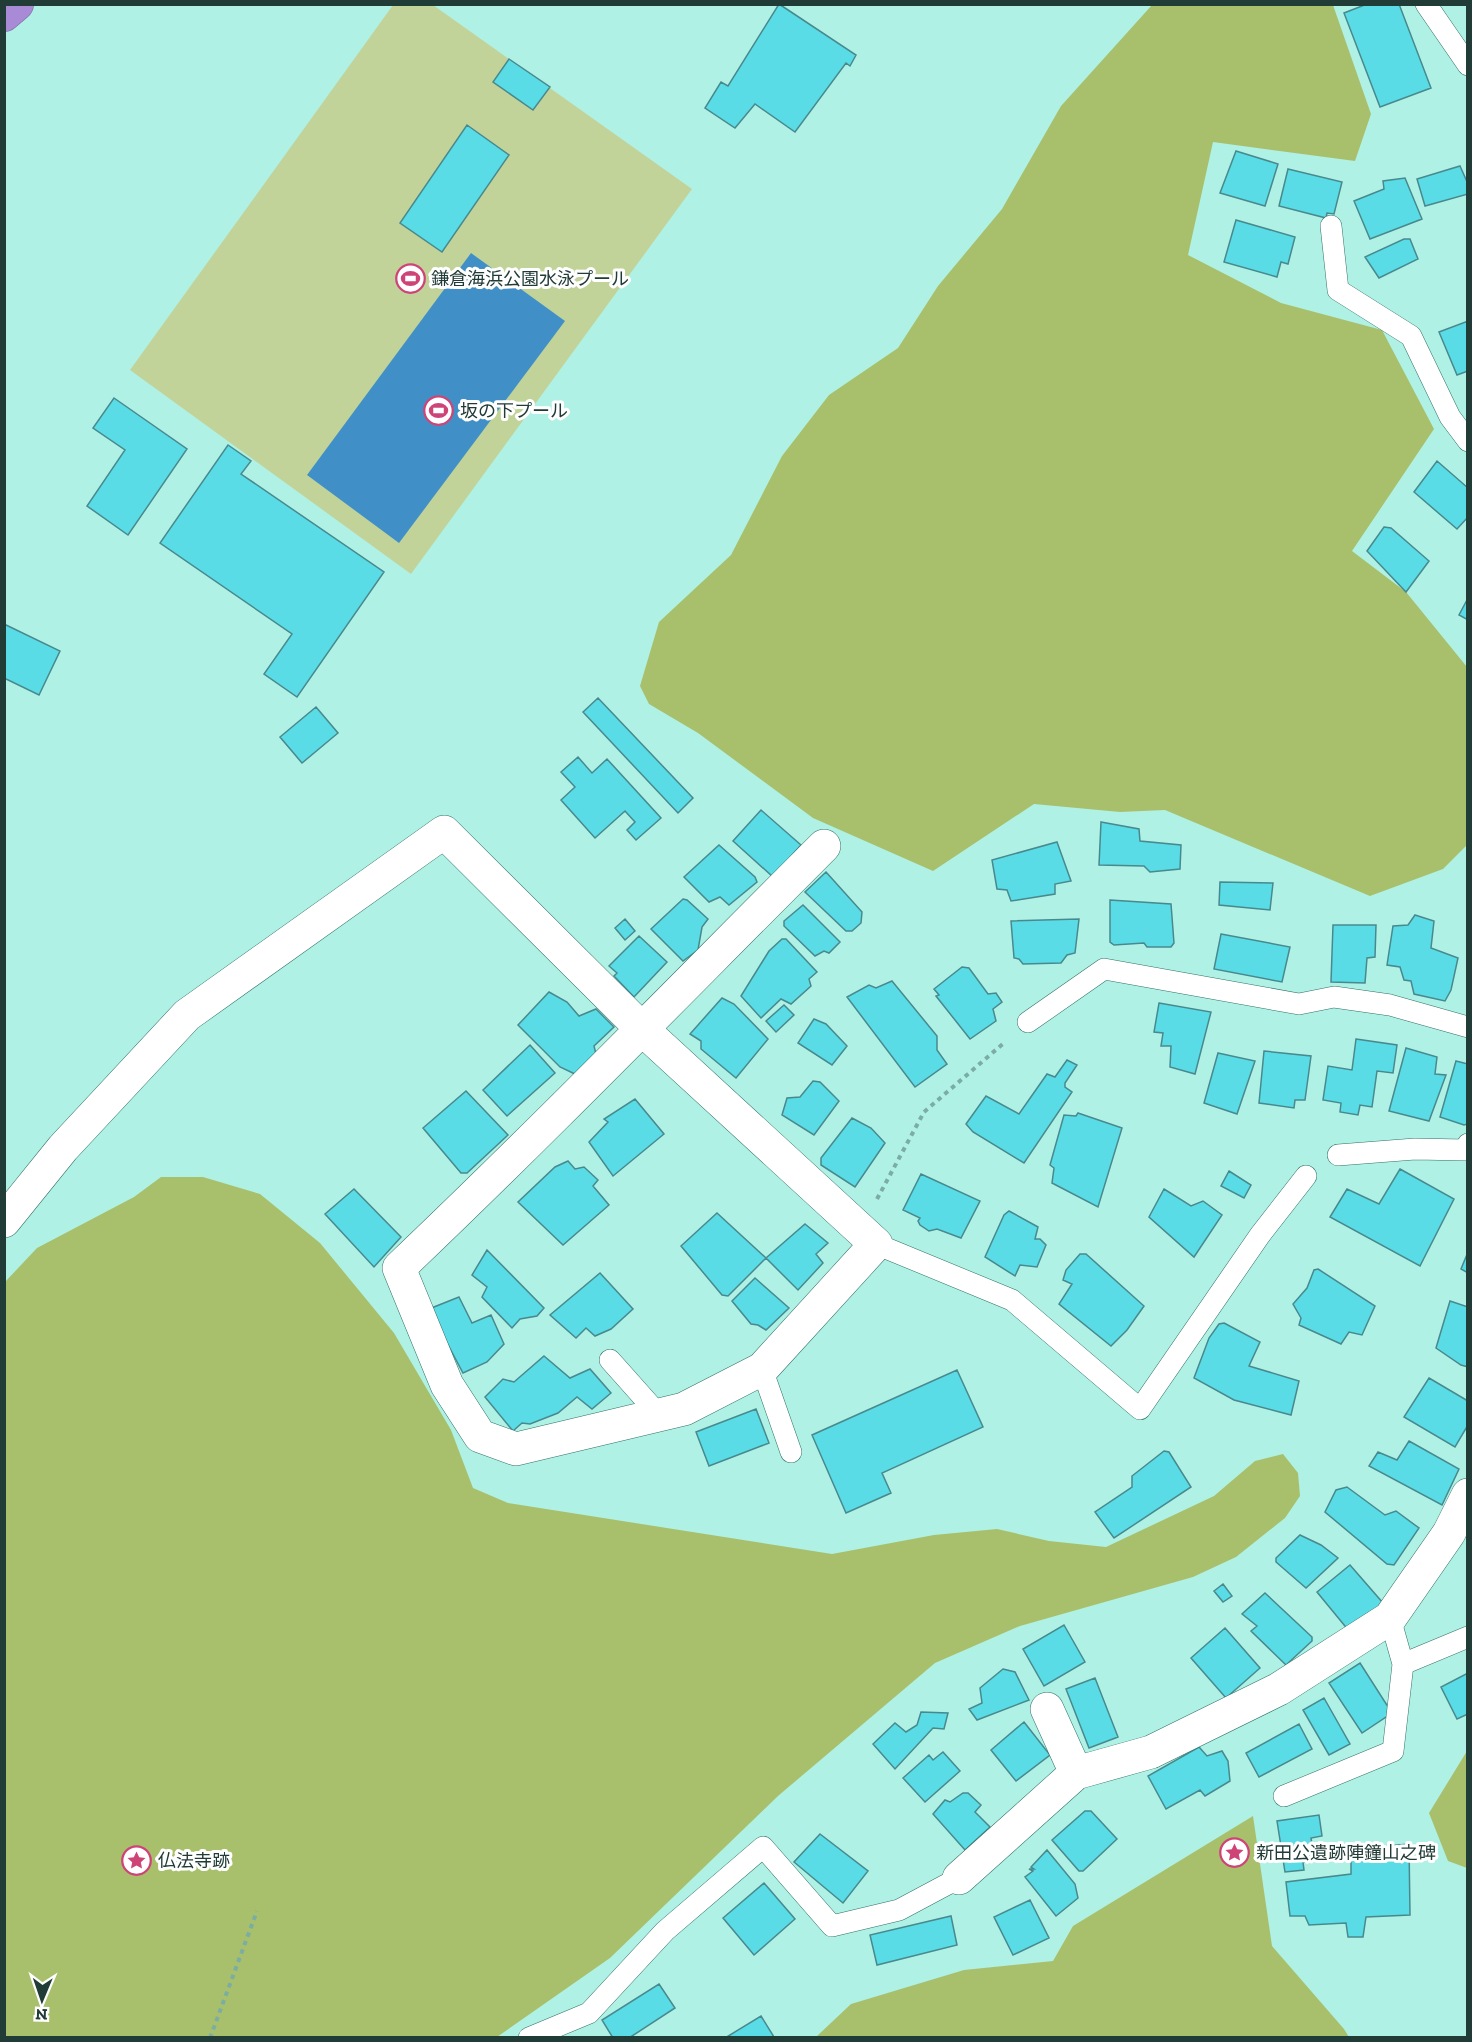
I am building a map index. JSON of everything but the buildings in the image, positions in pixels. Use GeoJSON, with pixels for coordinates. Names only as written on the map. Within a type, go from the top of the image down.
{"type":"FeatureCollection","features":[{"type":"Feature","properties":{"kind":"highway"},"geometry":{"type":"LineString","coordinates":[[4,15],[17,4]]}},
{"type":"Feature","properties":{"kind":"street"},"geometry":{"type":"LineString","coordinates":[[4,1221],[63,1148],[187,1015],[444,832],[642,1029],[868,1237],[762,1369],[684,1409],[516,1449],[480,1436],[447,1384],[399,1268],[493,1178],[642,1029],[824,846]]}},
{"type":"Feature","properties":{"kind":"street"},"geometry":{"type":"LineString","coordinates":[[959,1878],[1076,1773],[1151,1752],[1279,1689],[1390,1618],[1449,1533],[1467,1495]]}},
{"type":"Feature","properties":{"kind":"street"},"geometry":{"type":"LineString","coordinates":[[1047,1709],[1076,1773]]}},
{"type":"Feature","properties":{"kind":"lane"},"geometry":{"type":"LineString","coordinates":[[1426,4],[1467,65]]}},
{"type":"Feature","properties":{"kind":"lane"},"geometry":{"type":"LineString","coordinates":[[1331,226],[1338,290],[1411,336],[1450,417],[1467,441]]}},
{"type":"Feature","properties":{"kind":"lane"},"geometry":{"type":"LineString","coordinates":[[1028,1022],[1104,969],[1299,1004],[1334,997],[1390,1005],[1467,1027]]}},
{"type":"Feature","properties":{"kind":"lane"},"geometry":{"type":"LineString","coordinates":[[1338,1155],[1415,1149],[1465,1150],[1467,1144]]}},
{"type":"Feature","properties":{"kind":"lane"},"geometry":{"type":"LineString","coordinates":[[868,1237],[1012,1300],[1140,1409],[1260,1235],[1306,1176]]}},
{"type":"Feature","properties":{"kind":"lane"},"geometry":{"type":"LineString","coordinates":[[610,1360],[659,1415]]}},
{"type":"Feature","properties":{"kind":"lane"},"geometry":{"type":"LineString","coordinates":[[762,1369],[791,1452]]}},
{"type":"Feature","properties":{"kind":"lane"},"geometry":{"type":"LineString","coordinates":[[1284,1796],[1393,1751],[1403,1664],[1390,1618]]}},
{"type":"Feature","properties":{"kind":"lane"},"geometry":{"type":"LineString","coordinates":[[1403,1664],[1467,1637]]}},
{"type":"Feature","properties":{"kind":"lane"},"geometry":{"type":"LineString","coordinates":[[529,2037],[589,2013],[665,1931],[763,1847],[832,1926],[899,1910],[959,1878]]}},
{"type":"Feature","properties":{"kind":"path"},"geometry":{"type":"LineString","coordinates":[[868,1237],[924,1112],[1028,1022]]}},
{"type":"Feature","properties":{"kind":"path"},"geometry":{"type":"LineString","coordinates":[[210,2037],[257,1911]]}},
{"type":"Feature","properties":{"kind":"green space","name":"鎌倉海浜公園水泳プール"},"geometry":{"type":"Polygon","coordinates":[[[393,5],[433,5],[692,189],[411,574],[130,370],[393,5]]]}},
{"type":"Feature","properties":{"kind":"green space"},"geometry":{"type":"Polygon","coordinates":[[[1152,5],[1333,5],[1371,114],[1355,161],[1213,142],[1188,255],[1281,303],[1382,330],[1434,429],[1352,551],[1406,592],[1467,667],[1467,845],[1443,869],[1370,896],[1165,810],[1120,812],[1034,804],[933,871],[813,818],[698,733],[649,704],[640,686],[659,622],[731,555],[782,456],[829,395],[898,348],[938,286],[1002,209],[1061,106],[1152,5]]]}},
{"type":"Feature","properties":{"kind":"green space"},"geometry":{"type":"Polygon","coordinates":[[[161,1177],[203,1177],[260,1194],[320,1243],[394,1333],[451,1430],[473,1488],[508,1503],[832,1554],[934,1535],[997,1529],[1049,1541],[1106,1547],[1214,1496],[1255,1461],[1283,1454],[1298,1473],[1300,1496],[1285,1518],[1236,1557],[1193,1577],[1020,1626],[935,1663],[778,1796],[610,1958],[497,2037],[5,2037],[5,1282],[37,1248],[134,1197],[161,1177]]]}},
{"type":"Feature","properties":{"kind":"green space"},"geometry":{"type":"Polygon","coordinates":[[[1467,1751],[1467,1868],[1448,1861],[1429,1813],[1467,1751]]]}},
{"type":"Feature","properties":{"kind":"green space"},"geometry":{"type":"Polygon","coordinates":[[[1253,1816],[1272,1946],[1349,2037],[816,2037],[851,2004],[964,1970],[1053,1961],[1073,1926],[1253,1816]]]}},
{"type":"Feature","properties":{"kind":"water"},"geometry":{"type":"Polygon","coordinates":[[[471,253],[565,321],[399,543],[307,475],[471,253]]]}},
{"type":"Feature","properties":{"kind":"place","name":"鎌倉海浜公園水泳プール"},"geometry":{"type":"Point","coordinates":[410,279]}},
{"type":"Feature","properties":{"kind":"place","name":"坂の下プール"},"geometry":{"type":"Point","coordinates":[439,411]}},
{"type":"Feature","properties":{"kind":"place","name":"新田公遺跡陣鐘山之碑"},"geometry":{"type":"Point","coordinates":[1235,1853]}},
{"type":"Feature","properties":{"kind":"place","name":"仏法寺跡"},"geometry":{"type":"Point","coordinates":[137,1861]}}]}
